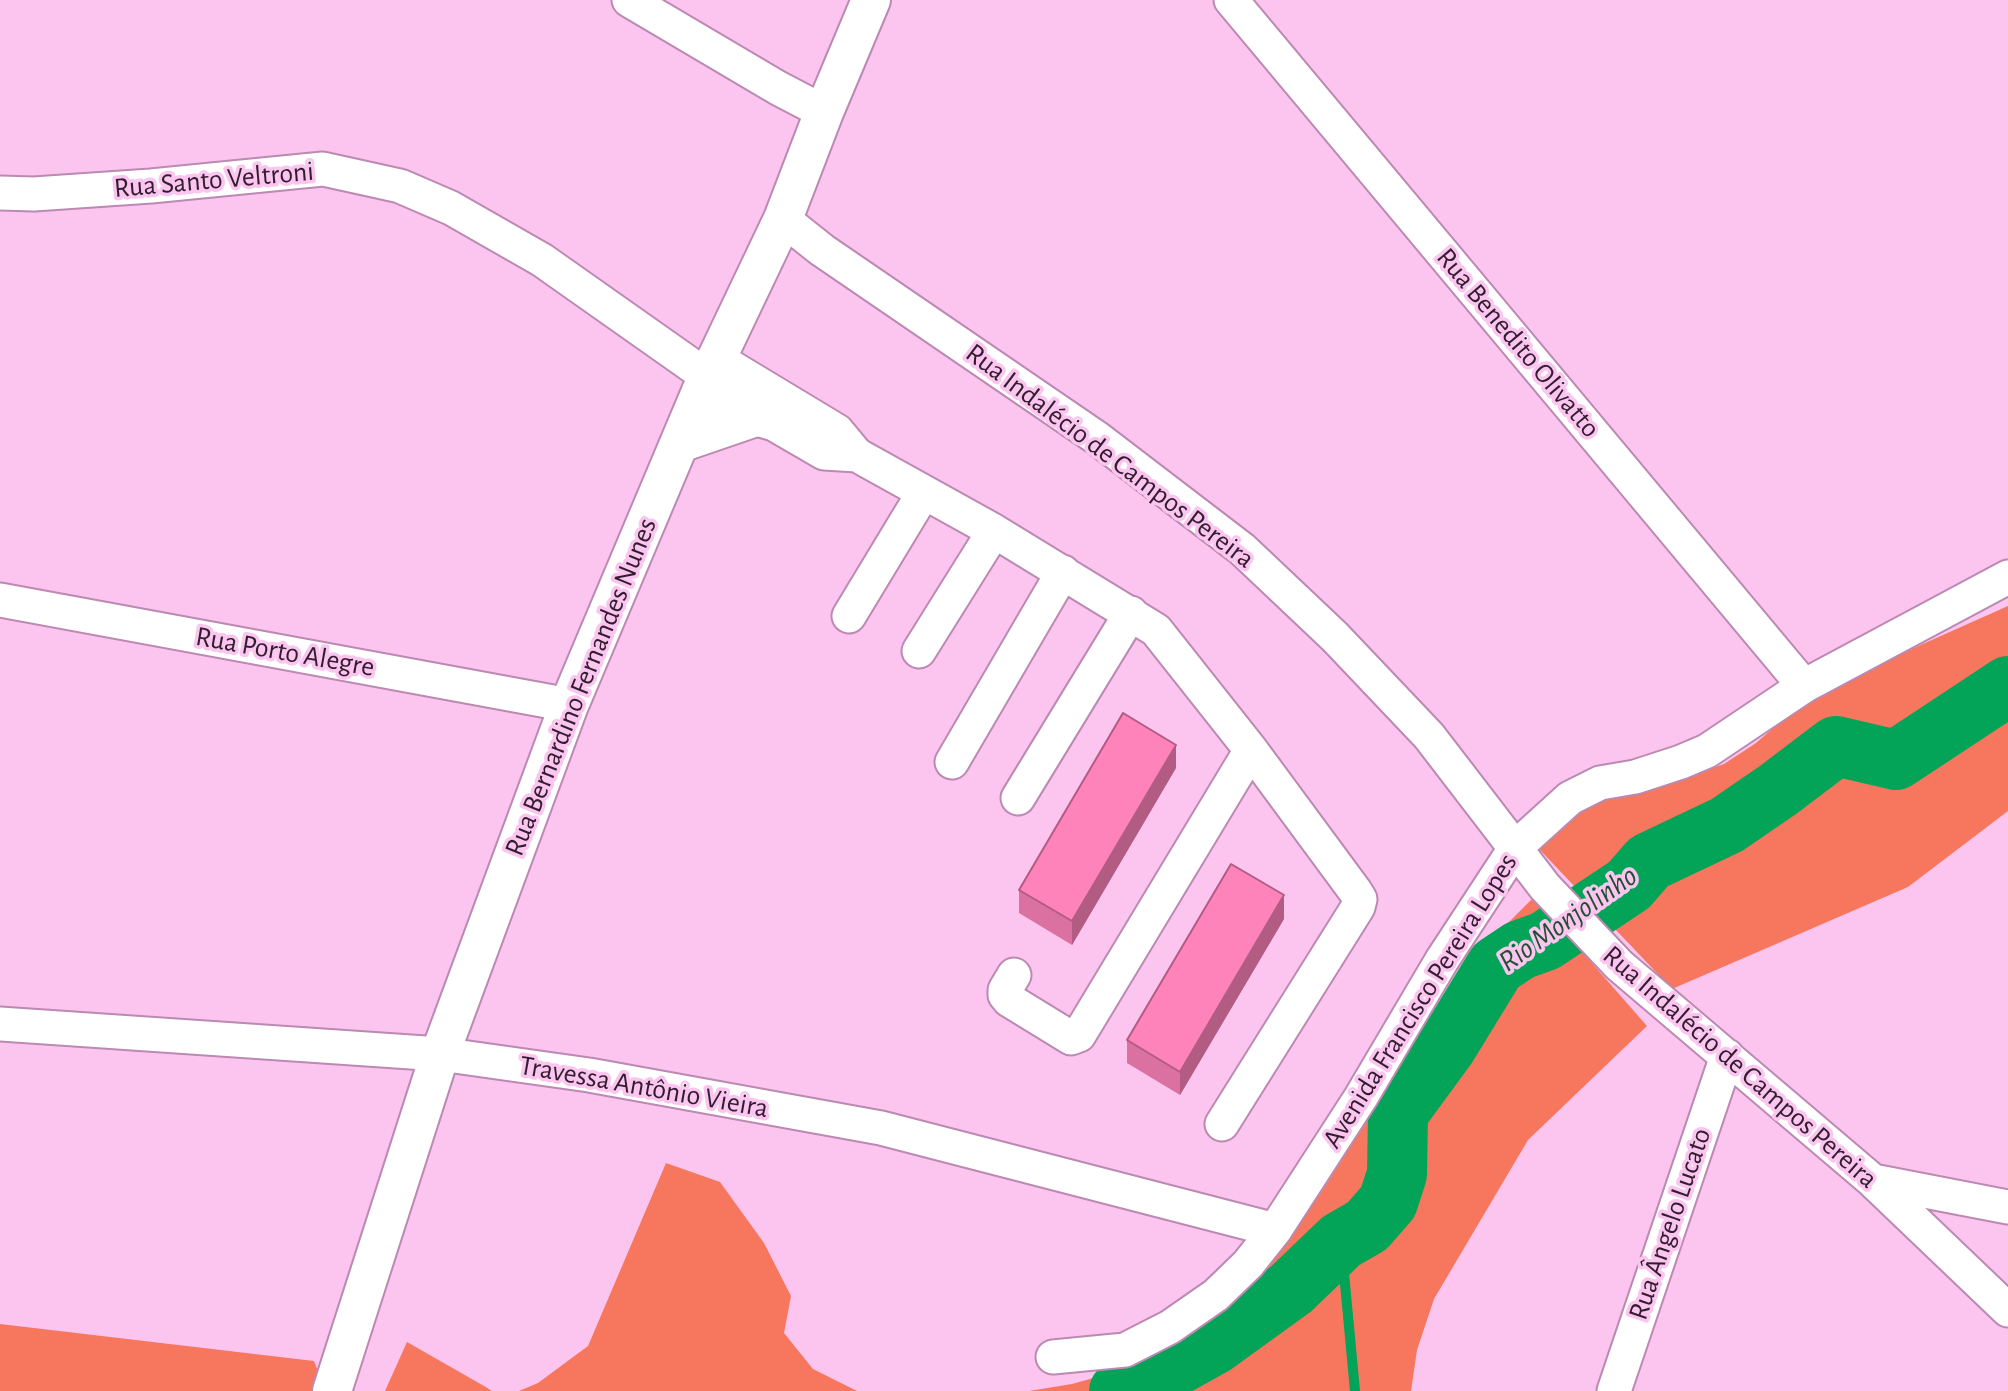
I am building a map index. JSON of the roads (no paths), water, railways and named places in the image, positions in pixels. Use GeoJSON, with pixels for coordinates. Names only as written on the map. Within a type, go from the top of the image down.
{"type":"FeatureCollection","features":[{"type":"Feature","properties":{"kind":"street"},"geometry":{"type":"LineString","coordinates":[[629,0],[824,112]]}},
{"type":"Feature","properties":{"kind":"street","name":"Rua Bernardino Fernandes Nunes"},"geometry":{"type":"LineString","coordinates":[[332,1391],[440,1054],[569,705],[709,374],[783,219],[871,0]]}},
{"type":"Feature","properties":{"kind":"street","name":"Rua Benedito Olivatto"},"geometry":{"type":"LineString","coordinates":[[1231,0],[1804,686]]}},
{"type":"Feature","properties":{"kind":"street","name":"Rua Santo Veltroni"},"geometry":{"type":"LineString","coordinates":[[0,193],[34,194],[151,186],[323,169],[401,187],[451,208],[542,260],[709,374]]}},
{"type":"Feature","properties":{"kind":"street","name":"Rua Indalécio de Campos Pereira"},"geometry":{"type":"LineString","coordinates":[[783,219],[822,250],[1097,438],[1242,549],[1335,637],[1429,736],[1545,887],[1619,965],[1873,1181],[2008,1310]]}},
{"type":"Feature","properties":{"kind":"street"},"geometry":{"type":"LineString","coordinates":[[709,374],[753,418],[774,424],[824,453],[857,456],[995,531],[1156,630],[1251,750],[1356,891],[1360,899],[1358,907],[1222,1124]]}},
{"type":"Feature","properties":{"kind":"street"},"geometry":{"type":"LineString","coordinates":[[709,374],[837,431],[857,456]]}},
{"type":"Feature","properties":{"kind":"street"},"geometry":{"type":"LineString","coordinates":[[680,443],[753,418]]}},
{"type":"Feature","properties":{"kind":"street"},"geometry":{"type":"LineString","coordinates":[[849,616],[924,492]]}},
{"type":"Feature","properties":{"kind":"street"},"geometry":{"type":"LineString","coordinates":[[919,651],[995,531]]}},
{"type":"Feature","properties":{"kind":"street"},"geometry":{"type":"LineString","coordinates":[[951,762],[1063,572]]}},
{"type":"Feature","properties":{"kind":"street","name":"Avenida Francisco Pereira Lopes"},"geometry":{"type":"LineString","coordinates":[[1053,1357],[1125,1350],[1170,1327],[1216,1295],[1248,1265],[1275,1230],[1361,1097],[1442,960],[1516,847],[1570,798],[1600,783],[1635,777],[1707,751],[1804,686],[2008,577]]}},
{"type":"Feature","properties":{"kind":"street","name":"Rua Porto Alegre"},"geometry":{"type":"LineString","coordinates":[[0,600],[569,705]]}},
{"type":"Feature","properties":{"kind":"street"},"geometry":{"type":"LineString","coordinates":[[1018,798],[1130,613]]}},
{"type":"Feature","properties":{"kind":"street"},"geometry":{"type":"LineString","coordinates":[[1014,975],[1005,990],[1009,1000],[1071,1038],[1079,1035],[1251,750]]}},
{"type":"Feature","properties":{"kind":"street","name":"Travessa Antônio Vieira"},"geometry":{"type":"LineString","coordinates":[[0,1024],[440,1054],[589,1075],[881,1128],[1275,1230]]}},
{"type":"Feature","properties":{"kind":"street","name":"Rua Ângelo Lucato"},"geometry":{"type":"LineString","coordinates":[[1614,1391],[1727,1056]]}},
{"type":"Feature","properties":{"kind":"street"},"geometry":{"type":"LineString","coordinates":[[1873,1181],[2008,1207]]}},
{"type":"Feature","properties":{"kind":"waterway","name":"Rio Monjolinho"},"geometry":{"type":"LineString","coordinates":[[1119,1391],[1174,1367],[1215,1344],[1291,1289],[1341,1241],[1367,1226],[1388,1202],[1397,1174],[1398,1113],[1447,1046],[1496,966],[1520,950],[1545,941],[1629,885],[1649,862],[1727,825],[1836,746],[1896,760],[2008,686]]}},
{"type":"Feature","properties":{"kind":"waterway"},"geometry":{"type":"LineString","coordinates":[[1341,1241],[1355,1391]]}}]}
